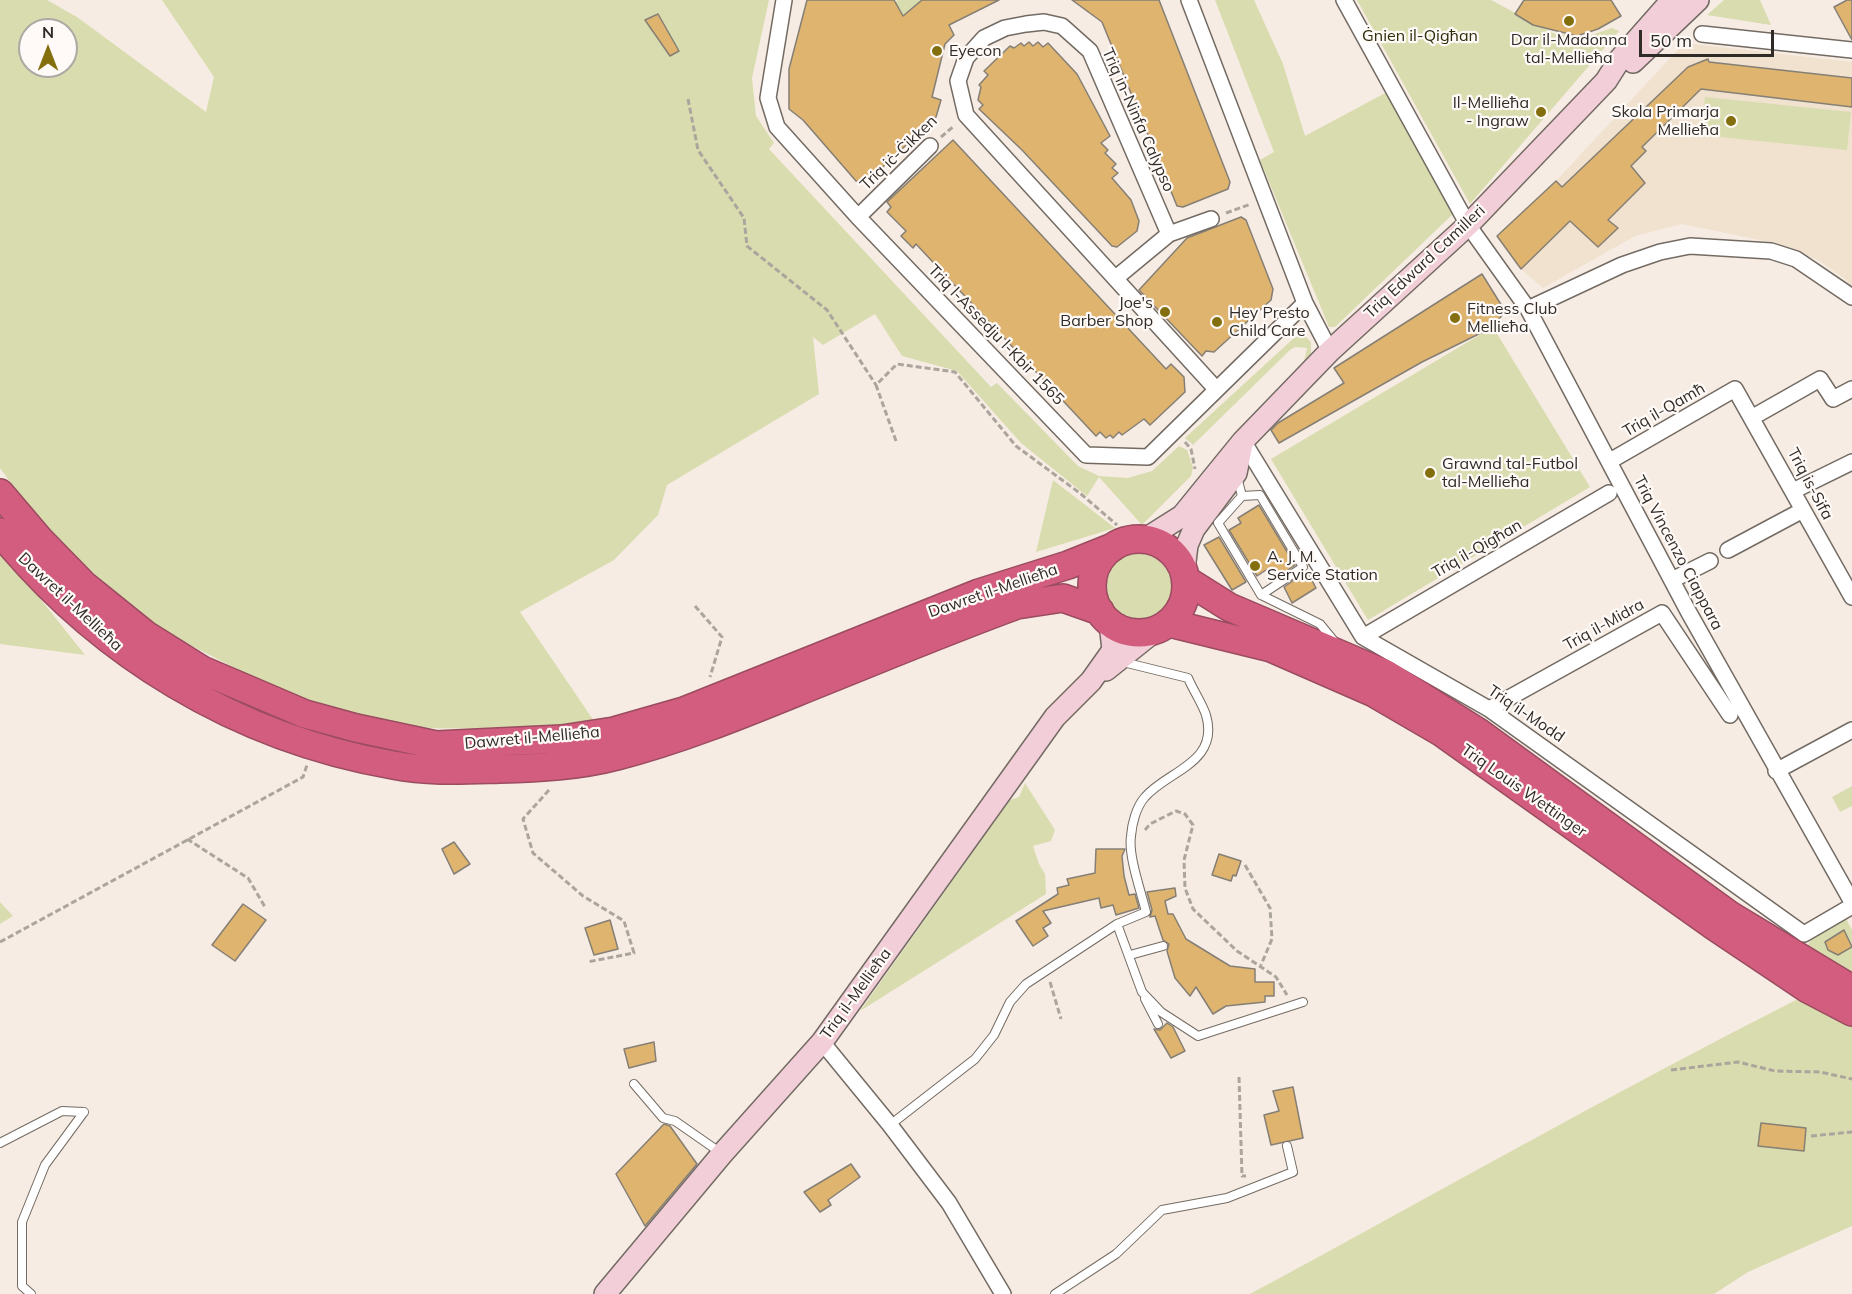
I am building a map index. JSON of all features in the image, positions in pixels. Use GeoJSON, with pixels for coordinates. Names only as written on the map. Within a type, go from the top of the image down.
{"type":"FeatureCollection","features":[{"type":"Feature","properties":{"kind":"highway","name":"Dawret il-Mellieħa"},"geometry":{"type":"LineString","coordinates":[[0,493],[40,540],[84,585],[146,635],[202,670],[305,714],[356,728],[436,745],[572,737],[614,730],[700,705],[979,593],[1131,542]]}},
{"type":"Feature","properties":{"kind":"highway","name":"Dawret il-Mellieħa"},"geometry":{"type":"LineString","coordinates":[[0,532],[26,564],[48,585],[131,657],[194,696],[249,724],[311,746],[393,766],[435,770],[547,767],[614,757],[691,735],[1017,605],[1063,598],[1105,617]]}},
{"type":"Feature","properties":{"kind":"highway"},"geometry":{"type":"LineString","coordinates":[[1131,542],[1163,545],[1176,556],[1185,575],[1185,597],[1181,609],[1163,627],[1140,633],[1121,630],[1105,617],[1093,593],[1093,576],[1100,561],[1131,542]]}},
{"type":"Feature","properties":{"kind":"highway","name":"Triq Louis Wettinger"},"geometry":{"type":"LineString","coordinates":[[1185,575],[1229,607],[1354,646],[1386,674],[1478,732],[1728,914],[1852,989]]}},
{"type":"Feature","properties":{"kind":"highway","name":"Triq Louis Wettinger"},"geometry":{"type":"LineString","coordinates":[[1163,627],[1271,648],[1374,693],[1441,732],[1714,926],[1808,989],[1852,1012]]}},
{"type":"Feature","properties":{"kind":"street","name":"Triq l-Assedju l-Kbir 1565"},"geometry":{"type":"LineString","coordinates":[[784,0],[768,98],[777,127],[858,217],[1086,455],[1148,457],[1305,303]]}},
{"type":"Feature","properties":{"kind":"street"},"geometry":{"type":"LineString","coordinates":[[1189,0],[1305,303],[1330,351]]}},
{"type":"Feature","properties":{"kind":"street","name":"Triq Vincenzo Ciappara"},"geometry":{"type":"LineString","coordinates":[[1344,0],[1467,225],[1528,309],[1776,771],[1852,904]]}},
{"type":"Feature","properties":{"kind":"street","name":"Triq Edward Camilleri"},"geometry":{"type":"LineString","coordinates":[[1131,542],[1182,516],[1243,441],[1330,351],[1467,225],[1606,81],[1620,59],[1672,0]]}},
{"type":"Feature","properties":{"kind":"street","name":"Triq Edward Camilleri"},"geometry":{"type":"LineString","coordinates":[[1606,81],[1628,66],[1698,0]]}},
{"type":"Feature","properties":{"kind":"street","name":"Triq in-Ninfa Calypso"},"geometry":{"type":"LineString","coordinates":[[966,116],[958,81],[966,58],[984,38],[1005,28],[1026,24],[1044,22],[1062,26],[1090,51],[1169,234]]}},
{"type":"Feature","properties":{"kind":"street"},"geometry":{"type":"LineString","coordinates":[[1702,34],[1852,50]]}},
{"type":"Feature","properties":{"kind":"street"},"geometry":{"type":"LineString","coordinates":[[966,116],[1117,277],[1216,389]]}},
{"type":"Feature","properties":{"kind":"street","name":"Triq iċ-Ċikken"},"geometry":{"type":"LineString","coordinates":[[858,217],[930,146]]}},
{"type":"Feature","properties":{"kind":"street"},"geometry":{"type":"LineString","coordinates":[[1117,277],[1169,234],[1211,219]]}},
{"type":"Feature","properties":{"kind":"street"},"geometry":{"type":"LineString","coordinates":[[1528,309],[1622,265],[1660,252],[1690,246],[1771,251],[1796,259],[1852,297]]}},
{"type":"Feature","properties":{"kind":"street"},"geometry":{"type":"LineString","coordinates":[[1754,417],[1820,379],[1833,399],[1852,389]]}},
{"type":"Feature","properties":{"kind":"street","name":"Triq il-Qamħ"},"geometry":{"type":"LineString","coordinates":[[1610,461],[1736,389]]}},
{"type":"Feature","properties":{"kind":"street","name":"Triq is-Sifa"},"geometry":{"type":"LineString","coordinates":[[1736,389],[1754,417],[1852,597]]}},
{"type":"Feature","properties":{"kind":"street"},"geometry":{"type":"LineString","coordinates":[[1185,575],[1187,545],[1194,529],[1236,473],[1243,441]]}},
{"type":"Feature","properties":{"kind":"street","name":"Triq il-Modd"},"geometry":{"type":"LineString","coordinates":[[1243,441],[1354,646],[1489,709],[1803,934],[1852,904]]}},
{"type":"Feature","properties":{"kind":"street"},"geometry":{"type":"LineString","coordinates":[[1794,490],[1852,462]]}},
{"type":"Feature","properties":{"kind":"street","name":"Triq il-Qigħan"},"geometry":{"type":"LineString","coordinates":[[1354,646],[1609,493]]}},
{"type":"Feature","properties":{"kind":"street"},"geometry":{"type":"LineString","coordinates":[[1728,550],[1803,510]]}},
{"type":"Feature","properties":{"kind":"street"},"geometry":{"type":"LineString","coordinates":[[1672,580],[1710,561]]}},
{"type":"Feature","properties":{"kind":"street","name":"Triq il-Midra"},"geometry":{"type":"LineString","coordinates":[[1489,709],[1662,613],[1730,715]]}},
{"type":"Feature","properties":{"kind":"street","name":"Triq il-Mellieħa"},"geometry":{"type":"LineString","coordinates":[[1091,681],[1113,650],[1105,617]]}},
{"type":"Feature","properties":{"kind":"street","name":"Triq il-Mellieħa"},"geometry":{"type":"LineString","coordinates":[[605,1294],[722,1154],[822,1042],[1055,717],[1091,681],[1163,627]]}},
{"type":"Feature","properties":{"kind":"street"},"geometry":{"type":"LineString","coordinates":[[1776,771],[1852,730]]}},
{"type":"Feature","properties":{"kind":"street"},"geometry":{"type":"LineString","coordinates":[[822,1042],[890,1125],[949,1203],[1003,1294]]}},
{"type":"Feature","properties":{"kind":"lane"},"geometry":{"type":"LineString","coordinates":[[1236,473],[1242,496]]}},
{"type":"Feature","properties":{"kind":"lane"},"geometry":{"type":"LineString","coordinates":[[1261,595],[1303,567],[1260,495],[1242,496],[1218,523],[1261,595],[1320,624],[1354,646]]}},
{"type":"Feature","properties":{"kind":"lane"},"geometry":{"type":"LineString","coordinates":[[890,1125],[975,1059],[994,1035],[1010,1002],[1026,984],[1117,924],[1146,912],[1130,847],[1133,822],[1143,798],[1197,758],[1203,746],[1207,723],[1206,715],[1188,678],[1118,661]]}},
{"type":"Feature","properties":{"kind":"lane"},"geometry":{"type":"LineString","coordinates":[[1117,924],[1142,992],[1158,1024]]}},
{"type":"Feature","properties":{"kind":"lane"},"geometry":{"type":"LineString","coordinates":[[1130,956],[1163,946]]}},
{"type":"Feature","properties":{"kind":"lane"},"geometry":{"type":"LineString","coordinates":[[1142,992],[1161,1012],[1198,1036],[1303,1002]]}},
{"type":"Feature","properties":{"kind":"lane"},"geometry":{"type":"LineString","coordinates":[[634,1084],[663,1118],[675,1120],[722,1154]]}},
{"type":"Feature","properties":{"kind":"lane"},"geometry":{"type":"LineString","coordinates":[[0,1143],[62,1111],[84,1112],[45,1165],[22,1222],[22,1286],[31,1294]]}},
{"type":"Feature","properties":{"kind":"lane"},"geometry":{"type":"LineString","coordinates":[[1055,1294],[1116,1254],[1162,1210],[1227,1198],[1293,1172],[1287,1146]]}},
{"type":"Feature","properties":{"kind":"path"},"geometry":{"type":"LineString","coordinates":[[688,99],[698,150],[744,218],[747,246],[827,310],[876,385],[896,441]]}},
{"type":"Feature","properties":{"kind":"path","name":"Triq iċ-Ċikken"},"geometry":{"type":"LineString","coordinates":[[930,146],[966,116]]}},
{"type":"Feature","properties":{"kind":"path"},"geometry":{"type":"LineString","coordinates":[[1211,219],[1264,200]]}},
{"type":"Feature","properties":{"kind":"path"},"geometry":{"type":"LineString","coordinates":[[876,385],[897,364],[955,372],[1016,447],[1082,494],[1131,542]]}},
{"type":"Feature","properties":{"kind":"path"},"geometry":{"type":"LineString","coordinates":[[1176,432],[1191,449],[1195,468]]}},
{"type":"Feature","properties":{"kind":"path"},"geometry":{"type":"LineString","coordinates":[[695,606],[722,637],[710,677],[694,685],[700,705]]}},
{"type":"Feature","properties":{"kind":"path"},"geometry":{"type":"LineString","coordinates":[[0,942],[303,777],[311,746]]}},
{"type":"Feature","properties":{"kind":"path"},"geometry":{"type":"LineString","coordinates":[[547,767],[549,789],[524,819],[533,853],[583,896],[624,921],[634,953],[587,962]]}},
{"type":"Feature","properties":{"kind":"path"},"geometry":{"type":"LineString","coordinates":[[1130,847],[1150,824],[1176,811],[1185,814],[1193,825],[1184,860],[1185,888],[1193,909],[1237,951],[1276,977],[1293,1006]]}},
{"type":"Feature","properties":{"kind":"path"},"geometry":{"type":"LineString","coordinates":[[188,839],[248,878],[265,907]]}},
{"type":"Feature","properties":{"kind":"path"},"geometry":{"type":"LineString","coordinates":[[1245,865],[1270,909],[1272,939],[1261,965]]}},
{"type":"Feature","properties":{"kind":"path"},"geometry":{"type":"LineString","coordinates":[[1046,971],[1061,1019]]}},
{"type":"Feature","properties":{"kind":"path"},"geometry":{"type":"LineString","coordinates":[[1671,1070],[1738,1062],[1775,1071],[1820,1072],[1852,1079]]}},
{"type":"Feature","properties":{"kind":"path"},"geometry":{"type":"LineString","coordinates":[[1239,1077],[1242,1176],[1268,1182]]}},
{"type":"Feature","properties":{"kind":"path"},"geometry":{"type":"LineString","coordinates":[[1811,1136],[1852,1132]]}},
{"type":"Feature","properties":{"kind":"shaded area","name":"Skola Primarja Mellieħa"},"geometry":{"type":"Polygon","coordinates":[[[1684,43],[1852,62],[1852,288],[1845,279],[1818,260],[1774,243],[1682,224],[1635,236],[1543,288],[1521,269],[1497,236],[1556,181],[1684,43]]]}},
{"type":"Feature","properties":{"kind":"green space"},"geometry":{"type":"Polygon","coordinates":[[[0,0],[47,0],[77,17],[206,112],[214,77],[162,0],[769,0],[752,78],[756,116],[774,143],[769,149],[991,387],[997,383],[1078,466],[1099,476],[1128,478],[1152,471],[1179,446],[1187,450],[1193,467],[1191,476],[1142,525],[1099,477],[1087,496],[1021,443],[957,371],[902,356],[875,314],[823,345],[813,337],[819,394],[667,485],[658,515],[614,560],[520,612],[594,721],[523,729],[407,728],[282,692],[155,627],[46,531],[0,468],[0,0]]]}},
{"type":"Feature","properties":{"kind":"green space"},"geometry":{"type":"Polygon","coordinates":[[[922,0],[907,16],[884,20],[900,12],[895,2],[922,0]]]}},
{"type":"Feature","properties":{"kind":"green space"},"geometry":{"type":"Polygon","coordinates":[[[1215,0],[1254,0],[1283,64],[1305,136],[1387,92],[1454,213],[1335,327],[1329,327],[1260,160],[1274,152],[1215,0]]]}},
{"type":"Feature","properties":{"kind":"green space","name":"Ġnien il-Qigħan"},"geometry":{"type":"Polygon","coordinates":[[[1357,0],[1491,0],[1555,34],[1589,36],[1612,28],[1619,31],[1470,204],[1357,0]]]}},
{"type":"Feature","properties":{"kind":"green space"},"geometry":{"type":"Polygon","coordinates":[[[1724,0],[1760,0],[1771,25],[1707,15],[1724,0]]]}},
{"type":"Feature","properties":{"kind":"green space"},"geometry":{"type":"Polygon","coordinates":[[[1705,97],[1851,112],[1847,150],[1701,135],[1705,97]]]}},
{"type":"Feature","properties":{"kind":"green space","name":"Grawnd tal-Futbol tal-Mellieħa"},"geometry":{"type":"Polygon","coordinates":[[[1493,327],[1590,487],[1368,620],[1271,459],[1493,327]]]}},
{"type":"Feature","properties":{"kind":"green space"},"geometry":{"type":"Polygon","coordinates":[[[1295,337],[1306,337],[1311,342],[1311,354],[1304,361],[1307,348],[1295,347],[1290,350],[1193,445],[1185,438],[1295,337]]]}},
{"type":"Feature","properties":{"kind":"green space"},"geometry":{"type":"Polygon","coordinates":[[[1053,480],[1115,528],[1036,552],[1053,480]]]}},
{"type":"Feature","properties":{"kind":"green space"},"geometry":{"type":"Polygon","coordinates":[[[0,548],[85,655],[0,644],[0,548]]]}},
{"type":"Feature","properties":{"kind":"green space"},"geometry":{"type":"Polygon","coordinates":[[[1144,553],[1157,559],[1166,568],[1170,574],[1172,588],[1170,602],[1162,613],[1151,621],[1130,623],[1112,613],[1104,602],[1102,581],[1112,563],[1123,555],[1144,553]]]}},
{"type":"Feature","properties":{"kind":"green space"},"geometry":{"type":"Polygon","coordinates":[[[1025,783],[1055,830],[1051,841],[1033,846],[1045,874],[1046,894],[860,1011],[1010,800],[1019,797],[1025,783]]]}},
{"type":"Feature","properties":{"kind":"green space"},"geometry":{"type":"Polygon","coordinates":[[[1852,786],[1852,806],[1840,812],[1832,797],[1852,786]]]}},
{"type":"Feature","properties":{"kind":"green space"},"geometry":{"type":"Polygon","coordinates":[[[0,902],[13,916],[0,924],[0,902]]]}},
{"type":"Feature","properties":{"kind":"green space"},"geometry":{"type":"Polygon","coordinates":[[[1845,917],[1852,930],[1852,973],[1807,947],[1814,934],[1845,917]]]}},
{"type":"Feature","properties":{"kind":"green space"},"geometry":{"type":"Polygon","coordinates":[[[1802,997],[1852,1020],[1852,1226],[1748,1272],[1714,1294],[1250,1294],[1594,1106],[1802,997]]]}},
{"type":"Feature","properties":{"kind":"building"},"geometry":{"type":"Polygon","coordinates":[[[807,0],[894,0],[903,16],[922,0],[999,0],[949,25],[954,35],[945,44],[932,97],[941,100],[936,117],[867,182],[856,181],[803,120],[789,109],[789,69],[807,0]]]}},
{"type":"Feature","properties":{"kind":"building"},"geometry":{"type":"Polygon","coordinates":[[[1072,0],[1159,0],[1230,182],[1228,189],[1183,207],[1177,206],[1102,22],[1072,0]]]}},
{"type":"Feature","properties":{"kind":"building","name":"Dar il-Madonna tal-Mellieħa"},"geometry":{"type":"Polygon","coordinates":[[[1524,0],[1611,0],[1621,16],[1598,29],[1577,36],[1533,25],[1515,14],[1524,0]]]}},
{"type":"Feature","properties":{"kind":"building"},"geometry":{"type":"Polygon","coordinates":[[[1847,0],[1852,0],[1852,40],[1834,7],[1847,0]]]}},
{"type":"Feature","properties":{"kind":"building"},"geometry":{"type":"Polygon","coordinates":[[[658,14],[679,51],[670,56],[645,20],[658,14]]]}},
{"type":"Feature","properties":{"kind":"building"},"geometry":{"type":"Polygon","coordinates":[[[1029,42],[1033,46],[1038,42],[1043,47],[1048,43],[1077,74],[1110,136],[1101,143],[1108,150],[1105,153],[1116,164],[1112,168],[1118,173],[1112,178],[1131,200],[1139,221],[1137,231],[1117,247],[1112,246],[1022,150],[979,109],[983,105],[978,100],[981,87],[979,85],[988,75],[984,71],[1010,46],[1014,48],[1021,43],[1024,46],[1029,42]]]}},
{"type":"Feature","properties":{"kind":"building"},"geometry":{"type":"Polygon","coordinates":[[[1708,59],[1709,62],[1852,78],[1852,107],[1701,89],[1642,147],[1646,151],[1631,166],[1645,183],[1608,220],[1618,228],[1598,247],[1570,221],[1521,269],[1497,236],[1556,181],[1562,187],[1688,67],[1708,59]]]}},
{"type":"Feature","properties":{"kind":"building"},"geometry":{"type":"Polygon","coordinates":[[[953,140],[1166,369],[1171,364],[1184,377],[1185,392],[1150,425],[1144,419],[1122,435],[1119,432],[1113,438],[1110,435],[1106,438],[1100,432],[1096,436],[916,244],[913,248],[901,236],[906,231],[887,212],[891,207],[887,202],[953,140]]]}},
{"type":"Feature","properties":{"kind":"building"},"geometry":{"type":"Polygon","coordinates":[[[1241,217],[1246,220],[1273,289],[1271,300],[1214,352],[1206,351],[1202,356],[1139,290],[1187,238],[1241,217]]]}},
{"type":"Feature","properties":{"kind":"building"},"geometry":{"type":"Polygon","coordinates":[[[1482,274],[1505,311],[1493,327],[1422,362],[1279,443],[1271,430],[1278,423],[1344,383],[1334,368],[1482,274]]]}},
{"type":"Feature","properties":{"kind":"building"},"geometry":{"type":"Polygon","coordinates":[[[1259,505],[1295,565],[1278,577],[1274,570],[1271,572],[1269,568],[1257,576],[1229,530],[1241,523],[1238,518],[1259,505]]]}},
{"type":"Feature","properties":{"kind":"building"},"geometry":{"type":"Polygon","coordinates":[[[1219,537],[1246,582],[1232,590],[1204,545],[1219,537]]]}},
{"type":"Feature","properties":{"kind":"building"},"geometry":{"type":"Polygon","coordinates":[[[1307,571],[1316,588],[1292,603],[1284,587],[1307,571]]]}},
{"type":"Feature","properties":{"kind":"building"},"geometry":{"type":"Polygon","coordinates":[[[454,842],[470,864],[454,874],[442,849],[454,842]]]}},
{"type":"Feature","properties":{"kind":"building"},"geometry":{"type":"Polygon","coordinates":[[[1096,849],[1125,849],[1122,856],[1124,876],[1129,895],[1135,894],[1139,908],[1116,915],[1113,905],[1101,908],[1099,898],[1043,911],[1051,923],[1043,928],[1048,936],[1033,946],[1016,921],[1058,894],[1057,888],[1069,885],[1067,879],[1095,873],[1096,849]]]}},
{"type":"Feature","properties":{"kind":"building"},"geometry":{"type":"Polygon","coordinates":[[[1219,854],[1241,861],[1236,876],[1233,875],[1231,881],[1212,875],[1219,854]]]}},
{"type":"Feature","properties":{"kind":"building"},"geometry":{"type":"Polygon","coordinates":[[[1175,888],[1176,896],[1165,901],[1168,914],[1173,914],[1186,939],[1230,966],[1255,969],[1255,982],[1274,982],[1274,996],[1265,996],[1265,1002],[1226,1006],[1213,1014],[1196,987],[1190,996],[1175,978],[1167,951],[1169,944],[1163,940],[1155,916],[1150,917],[1152,910],[1147,892],[1175,888]]]}},
{"type":"Feature","properties":{"kind":"building"},"geometry":{"type":"Polygon","coordinates":[[[243,904],[266,920],[235,961],[212,945],[243,904]]]}},
{"type":"Feature","properties":{"kind":"building"},"geometry":{"type":"Polygon","coordinates":[[[610,920],[618,949],[594,955],[585,928],[610,920]]]}},
{"type":"Feature","properties":{"kind":"building"},"geometry":{"type":"Polygon","coordinates":[[[1844,930],[1852,947],[1838,955],[1828,950],[1825,942],[1844,930]]]}},
{"type":"Feature","properties":{"kind":"building"},"geometry":{"type":"Polygon","coordinates":[[[1167,1023],[1173,1027],[1185,1051],[1171,1058],[1154,1029],[1160,1030],[1167,1023]]]}},
{"type":"Feature","properties":{"kind":"building"},"geometry":{"type":"Polygon","coordinates":[[[654,1042],[656,1061],[629,1068],[624,1049],[654,1042]]]}},
{"type":"Feature","properties":{"kind":"building"},"geometry":{"type":"Polygon","coordinates":[[[1293,1087],[1303,1138],[1271,1145],[1264,1115],[1279,1111],[1273,1091],[1293,1087]]]}},
{"type":"Feature","properties":{"kind":"building"},"geometry":{"type":"Polygon","coordinates":[[[1761,1123],[1806,1128],[1804,1151],[1758,1146],[1761,1123]]]}},
{"type":"Feature","properties":{"kind":"building"},"geometry":{"type":"Polygon","coordinates":[[[664,1124],[670,1126],[697,1164],[645,1226],[616,1174],[664,1124]]]}},
{"type":"Feature","properties":{"kind":"building"},"geometry":{"type":"Polygon","coordinates":[[[851,1164],[860,1177],[828,1200],[831,1205],[820,1212],[804,1192],[851,1164]]]}},
{"type":"Feature","properties":{"kind":"place","name":"Dar il-Madonna tal-Mellieħa"},"geometry":{"type":"Point","coordinates":[1569,21]}},
{"type":"Feature","properties":{"kind":"place","name":"Eyecon"},"geometry":{"type":"Point","coordinates":[937,51]}},
{"type":"Feature","properties":{"kind":"place","name":"Il-Mellieħa - Ingraw"},"geometry":{"type":"Point","coordinates":[1541,112]}},
{"type":"Feature","properties":{"kind":"place","name":"Skola Primarja Mellieħa"},"geometry":{"type":"Point","coordinates":[1731,121]}},
{"type":"Feature","properties":{"kind":"place","name":"Joe's Barber Shop"},"geometry":{"type":"Point","coordinates":[1165,312]}},
{"type":"Feature","properties":{"kind":"place","name":"Fitness Club Mellieħa"},"geometry":{"type":"Point","coordinates":[1455,318]}},
{"type":"Feature","properties":{"kind":"place","name":"Hey Presto Child Care"},"geometry":{"type":"Point","coordinates":[1217,322]}},
{"type":"Feature","properties":{"kind":"place","name":"Grawnd tal-Futbol tal-Mellieħa"},"geometry":{"type":"Point","coordinates":[1430,473]}},
{"type":"Feature","properties":{"kind":"place","name":"A. J. M. Service Station"},"geometry":{"type":"Point","coordinates":[1255,566]}}]}
